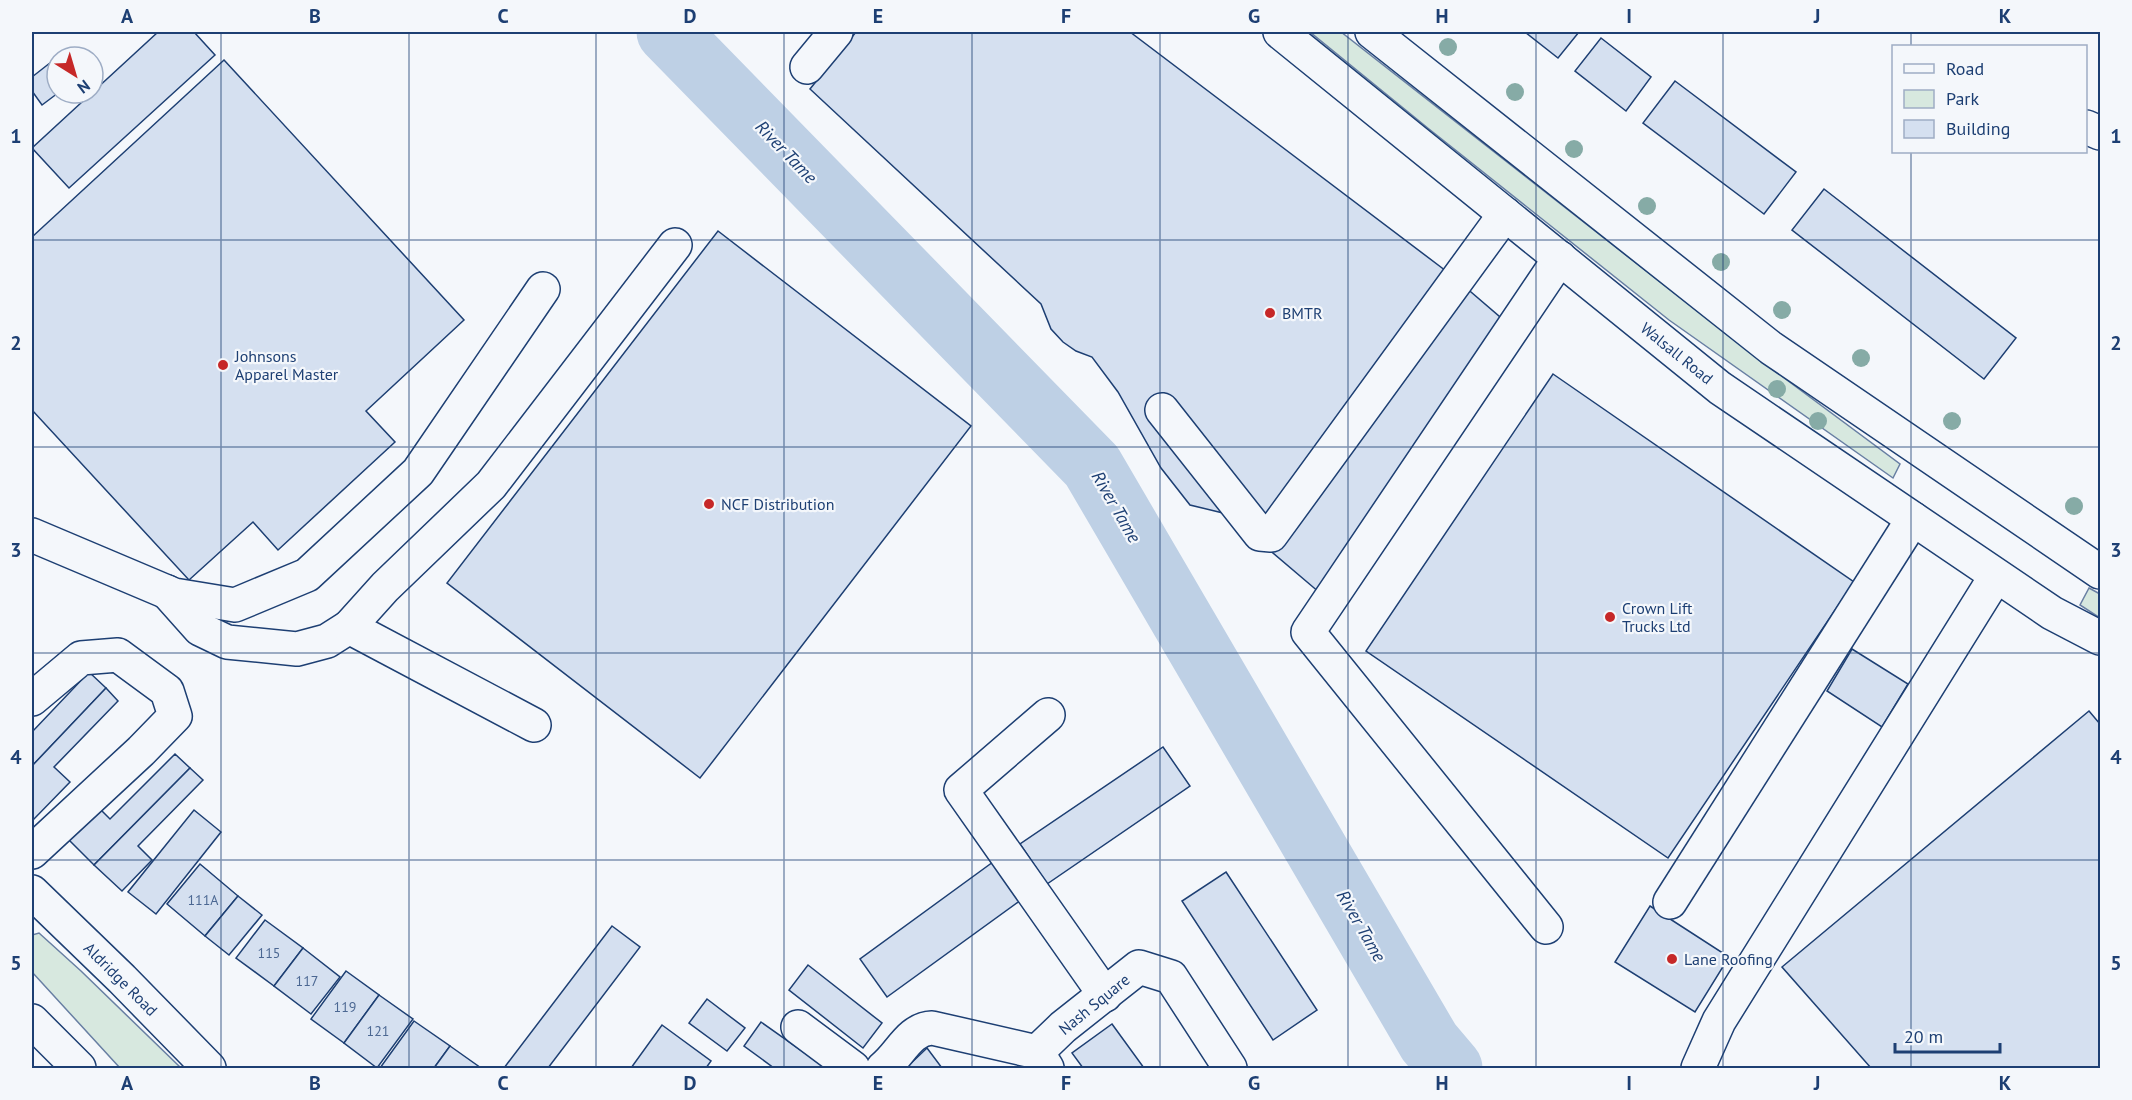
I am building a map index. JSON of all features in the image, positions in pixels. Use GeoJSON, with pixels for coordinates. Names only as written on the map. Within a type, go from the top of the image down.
{"type":"FeatureCollection","features":[{"type":"Feature","properties":{"kind":"main road"},"geometry":{"type":"LineString","coordinates":[[807,67],[836,32]]}},
{"type":"Feature","properties":{"kind":"main road","name":"Walsall Road"},"geometry":{"type":"LineString","coordinates":[[1280,32],[1720,388],[2052,613],[2100,638]]}},
{"type":"Feature","properties":{"kind":"main road"},"geometry":{"type":"LineString","coordinates":[[1372,32],[1771,348],[2100,572]]}},
{"type":"Feature","properties":{"kind":"main road"},"geometry":{"type":"LineString","coordinates":[[1162,410],[1260,534],[1271,535],[1505,214]]}},
{"type":"Feature","properties":{"kind":"main road"},"geometry":{"type":"LineString","coordinates":[[167,592],[200,629],[227,642],[297,649],[327,641],[349,627],[385,587],[491,485],[675,245]]}},
{"type":"Feature","properties":{"kind":"main road"},"geometry":{"type":"LineString","coordinates":[[1546,927],[1308,632],[1560,258]]}},
{"type":"Feature","properties":{"kind":"main road"},"geometry":{"type":"LineString","coordinates":[[32,536],[174,595],[235,605],[307,576],[418,472],[543,289]]}},
{"type":"Feature","properties":{"kind":"main road"},"geometry":{"type":"LineString","coordinates":[[1671,902],[1913,519]]}},
{"type":"Feature","properties":{"kind":"main road"},"geometry":{"type":"LineString","coordinates":[[1698,1068],[1719,1021],[1996,576]]}},
{"type":"Feature","properties":{"kind":"main road"},"geometry":{"type":"LineString","coordinates":[[349,627],[534,725]]}},
{"type":"Feature","properties":{"kind":"main road"},"geometry":{"type":"LineString","coordinates":[[32,699],[81,658],[118,655],[167,691],[175,716],[141,751],[32,852]]}},
{"type":"Feature","properties":{"kind":"main road"},"geometry":{"type":"LineString","coordinates":[[1048,715],[961,790],[1105,995]]}},
{"type":"Feature","properties":{"kind":"main road","name":"Aldridge Road"},"geometry":{"type":"LineString","coordinates":[[32,892],[209,1068]]}},
{"type":"Feature","properties":{"kind":"main road","name":"Nash Square"},"geometry":{"type":"LineString","coordinates":[[1042,1060],[1063,1028],[1139,967],[1171,977],[1230,1068]]}},
{"type":"Feature","properties":{"kind":"main road"},"geometry":{"type":"LineString","coordinates":[[32,1021],[78,1068]]}},
{"type":"Feature","properties":{"kind":"main road"},"geometry":{"type":"LineString","coordinates":[[798,1027],[853,1068]]}},
{"type":"Feature","properties":{"kind":"main road"},"geometry":{"type":"LineString","coordinates":[[883,1068],[915,1033],[932,1028],[1042,1060]]}},
{"type":"Feature","properties":{"kind":"green space"},"geometry":{"type":"Polygon","coordinates":[[[1310,32],[1341,32],[1760,360],[1900,464],[1893,478],[1669,320],[1310,32]]]}},
{"type":"Feature","properties":{"kind":"green space"},"geometry":{"type":"Polygon","coordinates":[[[2089,588],[2100,594],[2100,618],[2080,605],[2089,588]]]}},
{"type":"Feature","properties":{"kind":"green space"},"geometry":{"type":"Polygon","coordinates":[[[39,933],[181,1068],[120,1068],[32,972],[32,935],[39,933]]]}},
{"type":"Feature","properties":{"kind":"building"},"geometry":{"type":"Polygon","coordinates":[[[158,32],[194,32],[215,55],[69,188],[32,148],[79,105],[105,105],[105,81],[158,32]]]}},
{"type":"Feature","properties":{"kind":"building","name":"BMTR"},"geometry":{"type":"Polygon","coordinates":[[[856,32],[1130,32],[1450,274],[1507,323],[1320,593],[1227,514],[1190,505],[1161,468],[1118,392],[1092,357],[1076,351],[1063,342],[1051,329],[1041,304],[810,89],[856,32]]]}},
{"type":"Feature","properties":{"kind":"building"},"geometry":{"type":"Polygon","coordinates":[[[1525,32],[1579,32],[1558,58],[1525,32]]]}},
{"type":"Feature","properties":{"kind":"building"},"geometry":{"type":"Polygon","coordinates":[[[1601,38],[1651,77],[1626,111],[1575,71],[1601,38]]]}},
{"type":"Feature","properties":{"kind":"building","name":"Johnsons Apparel Master"},"geometry":{"type":"Polygon","coordinates":[[[224,60],[464,320],[366,411],[395,442],[278,550],[253,522],[189,580],[32,410],[32,237],[224,60]]]}},
{"type":"Feature","properties":{"kind":"building"},"geometry":{"type":"Polygon","coordinates":[[[45,67],[45,103],[42,105],[32,91],[32,77],[45,67]]]}},
{"type":"Feature","properties":{"kind":"building"},"geometry":{"type":"Polygon","coordinates":[[[1675,81],[1796,172],[1764,214],[1643,123],[1675,81]]]}},
{"type":"Feature","properties":{"kind":"building"},"geometry":{"type":"Polygon","coordinates":[[[1824,189],[2016,338],[1984,379],[1792,230],[1824,189]]]}},
{"type":"Feature","properties":{"kind":"building","name":"NCF Distribution"},"geometry":{"type":"Polygon","coordinates":[[[718,231],[971,426],[700,778],[447,583],[718,231]]]}},
{"type":"Feature","properties":{"kind":"building","name":"Crown Lift Trucks Ltd"},"geometry":{"type":"Polygon","coordinates":[[[1553,374],[1854,582],[1668,858],[1366,651],[1553,374]]]}},
{"type":"Feature","properties":{"kind":"building"},"geometry":{"type":"Polygon","coordinates":[[[1852,649],[1908,684],[1882,727],[1827,691],[1852,649]]]}},
{"type":"Feature","properties":{"kind":"building"},"geometry":{"type":"Polygon","coordinates":[[[89,672],[106,688],[32,766],[32,732],[89,672]]]}},
{"type":"Feature","properties":{"kind":"building"},"geometry":{"type":"Polygon","coordinates":[[[106,688],[118,701],[54,767],[70,782],[34,819],[32,817],[32,766],[106,688]]]}},
{"type":"Feature","properties":{"kind":"building"},"geometry":{"type":"Polygon","coordinates":[[[2089,711],[2100,724],[2100,1068],[1871,1068],[1782,967],[2089,711]]]}},
{"type":"Feature","properties":{"kind":"building"},"geometry":{"type":"Polygon","coordinates":[[[1163,747],[1190,786],[1047,884],[1020,844],[1163,747]]]}},
{"type":"Feature","properties":{"kind":"building"},"geometry":{"type":"Polygon","coordinates":[[[175,754],[190,768],[94,865],[66,837],[97,806],[110,819],[175,754]]]}},
{"type":"Feature","properties":{"kind":"building"},"geometry":{"type":"Polygon","coordinates":[[[190,768],[203,780],[138,846],[152,860],[122,891],[94,865],[190,768]]]}},
{"type":"Feature","properties":{"kind":"building"},"geometry":{"type":"Polygon","coordinates":[[[194,810],[221,832],[156,914],[128,892],[194,810]]]}},
{"type":"Feature","properties":{"kind":"building"},"geometry":{"type":"Polygon","coordinates":[[[993,862],[1021,900],[887,997],[860,959],[993,862]]]}},
{"type":"Feature","properties":{"kind":"building"},"geometry":{"type":"Polygon","coordinates":[[[200,864],[238,896],[205,936],[167,904],[200,864]]]}},
{"type":"Feature","properties":{"kind":"building"},"geometry":{"type":"Polygon","coordinates":[[[1226,872],[1317,1010],[1273,1040],[1182,901],[1226,872]]]}},
{"type":"Feature","properties":{"kind":"building"},"geometry":{"type":"Polygon","coordinates":[[[238,896],[262,915],[229,955],[205,936],[238,896]]]}},
{"type":"Feature","properties":{"kind":"building","name":"Lane Roofing"},"geometry":{"type":"Polygon","coordinates":[[[1650,906],[1729,957],[1695,1012],[1615,962],[1650,906]]]}},
{"type":"Feature","properties":{"kind":"building"},"geometry":{"type":"Polygon","coordinates":[[[265,920],[303,948],[274,986],[236,958],[265,920]]]}},
{"type":"Feature","properties":{"kind":"building"},"geometry":{"type":"Polygon","coordinates":[[[612,926],[640,947],[548,1068],[504,1068],[612,926]]]}},
{"type":"Feature","properties":{"kind":"building"},"geometry":{"type":"Polygon","coordinates":[[[303,948],[340,977],[311,1014],[274,986],[303,948]]]}},
{"type":"Feature","properties":{"kind":"building"},"geometry":{"type":"Polygon","coordinates":[[[808,965],[882,1023],[863,1048],[789,990],[808,965]]]}},
{"type":"Feature","properties":{"kind":"building"},"geometry":{"type":"Polygon","coordinates":[[[346,971],[379,995],[344,1043],[311,1019],[346,971]]]}},
{"type":"Feature","properties":{"kind":"building"},"geometry":{"type":"Polygon","coordinates":[[[379,995],[413,1019],[377,1068],[344,1043],[379,995]]]}},
{"type":"Feature","properties":{"kind":"building"},"geometry":{"type":"Polygon","coordinates":[[[707,999],[745,1028],[727,1051],[689,1023],[707,999]]]}},
{"type":"Feature","properties":{"kind":"building"},"geometry":{"type":"Polygon","coordinates":[[[414,1021],[450,1046],[434,1068],[380,1068],[414,1021]]]}},
{"type":"Feature","properties":{"kind":"building"},"geometry":{"type":"Polygon","coordinates":[[[761,1022],[826,1068],[774,1068],[744,1046],[761,1022]]]}},
{"type":"Feature","properties":{"kind":"building"},"geometry":{"type":"Polygon","coordinates":[[[1112,1024],[1144,1068],[1083,1068],[1072,1053],[1112,1024]]]}},
{"type":"Feature","properties":{"kind":"building"},"geometry":{"type":"Polygon","coordinates":[[[662,1025],[711,1061],[706,1068],[631,1068],[662,1025]]]}},
{"type":"Feature","properties":{"kind":"building"},"geometry":{"type":"Polygon","coordinates":[[[450,1046],[481,1068],[434,1068],[450,1046]]]}},
{"type":"Feature","properties":{"kind":"building"},"geometry":{"type":"Polygon","coordinates":[[[927,1048],[942,1068],[906,1068],[927,1048]]]}},
{"type":"Feature","properties":{"kind":"waterway","name":"River Tame"},"geometry":{"type":"LineString","coordinates":[[668,32],[1092,466],[1429,1042],[1451,1068]]}},
{"type":"Feature","properties":{"kind":"place","name":"BMTR"},"geometry":{"type":"Point","coordinates":[1270,313]}},
{"type":"Feature","properties":{"kind":"place","name":"Johnsons Apparel Master"},"geometry":{"type":"Point","coordinates":[223,365]}},
{"type":"Feature","properties":{"kind":"place","name":"NCF Distribution"},"geometry":{"type":"Point","coordinates":[709,504]}},
{"type":"Feature","properties":{"kind":"place","name":"Crown Lift Trucks Ltd"},"geometry":{"type":"Point","coordinates":[1610,617]}},
{"type":"Feature","properties":{"kind":"place","name":"Lane Roofing"},"geometry":{"type":"Point","coordinates":[1672,959]}}]}
